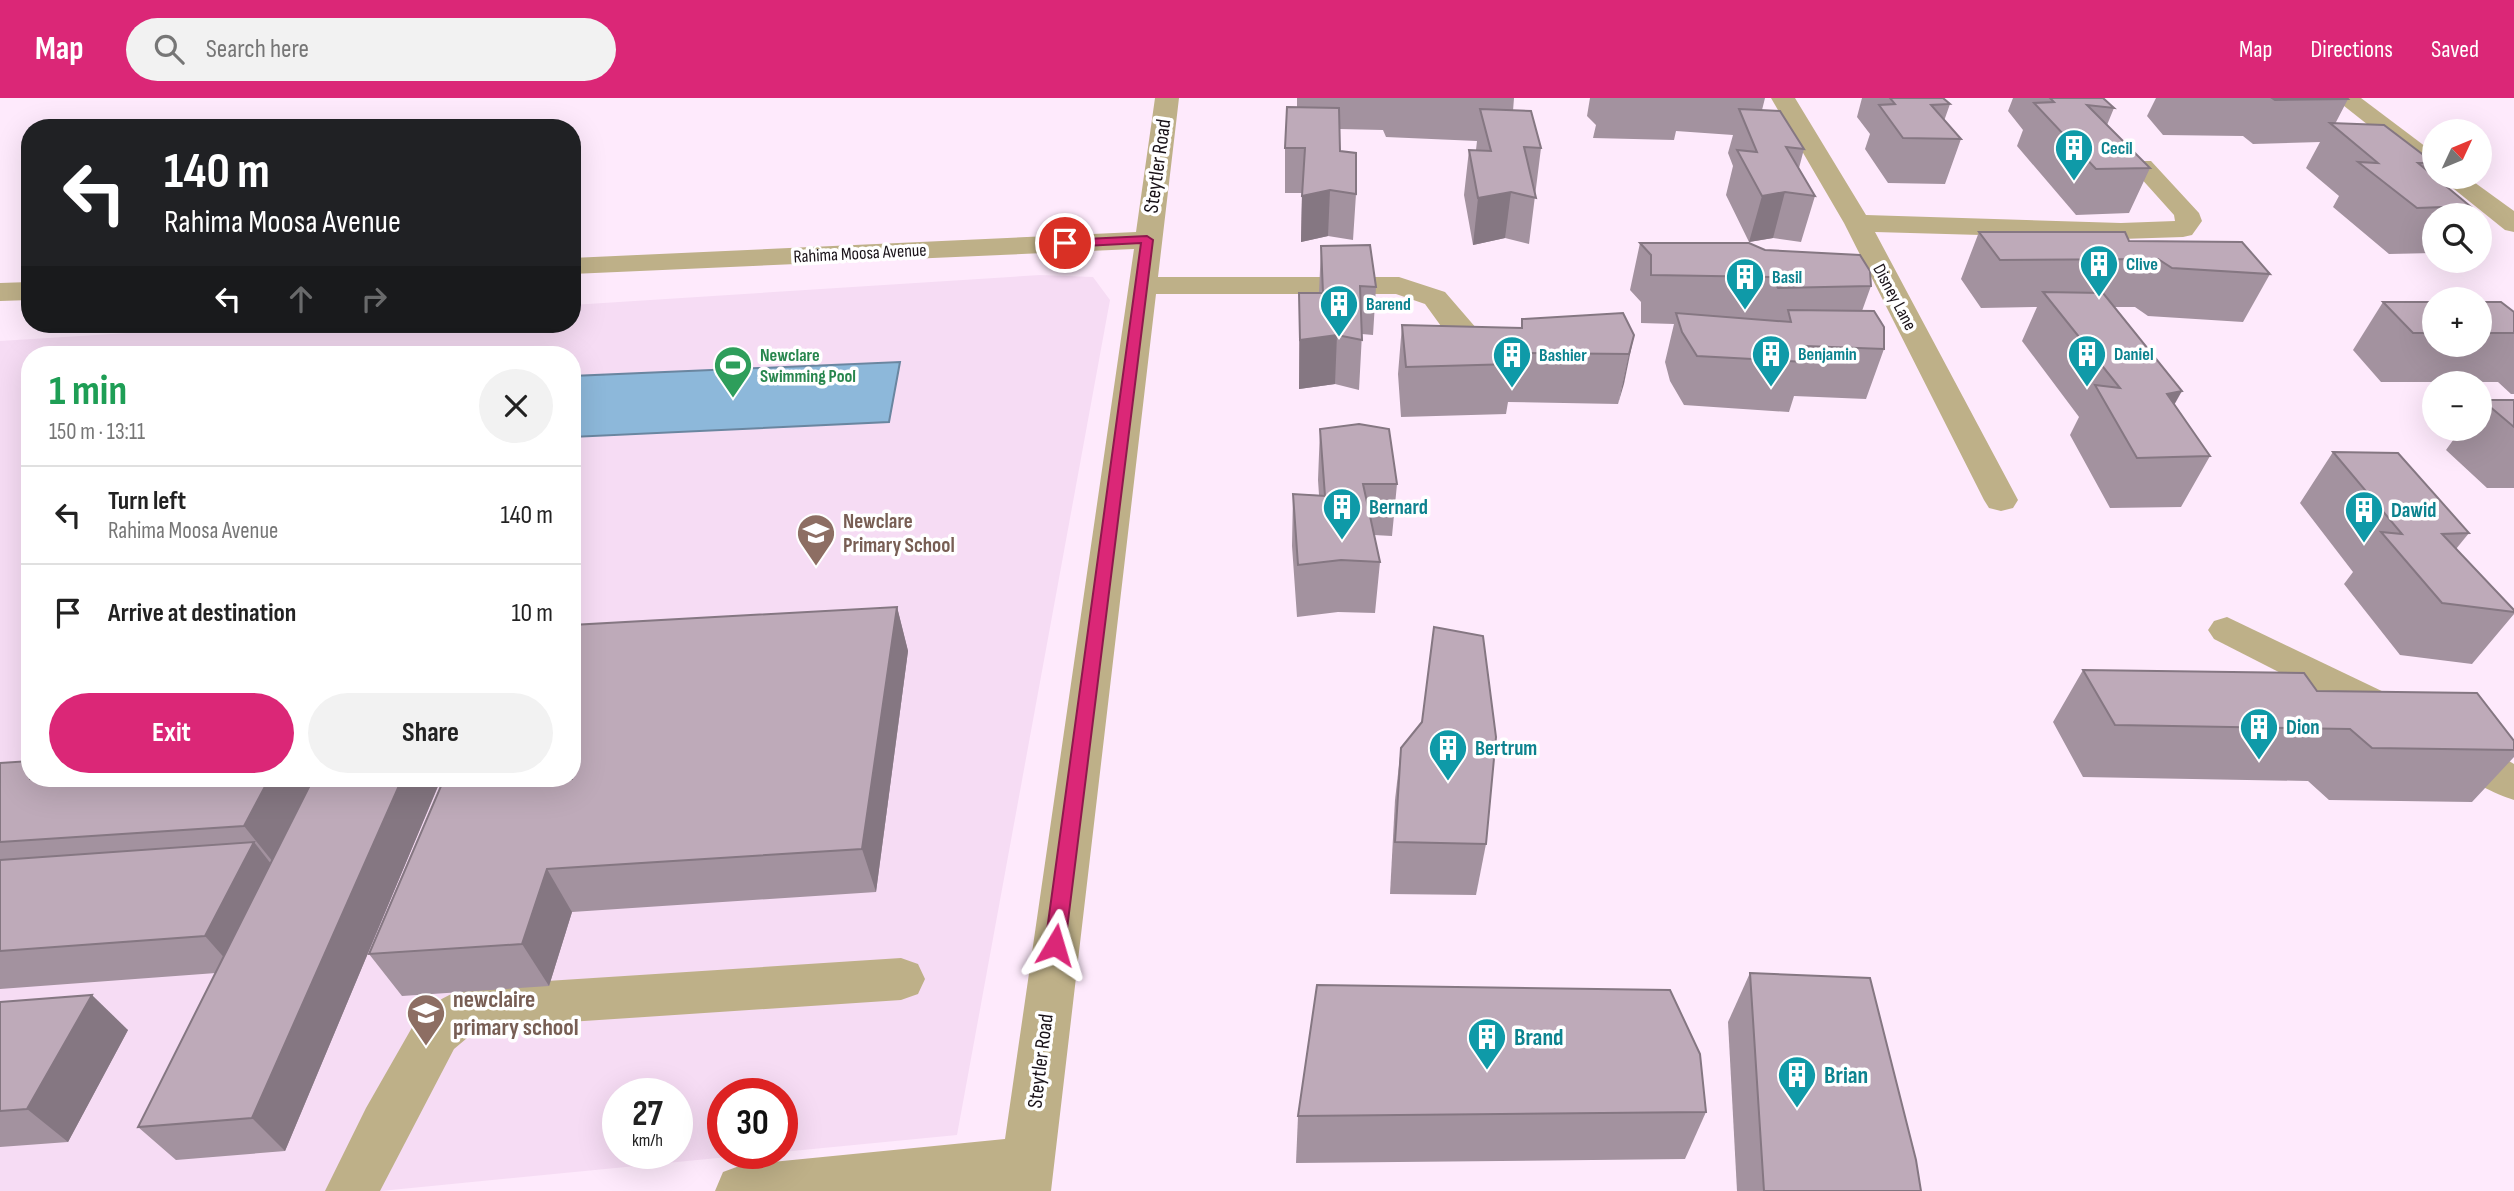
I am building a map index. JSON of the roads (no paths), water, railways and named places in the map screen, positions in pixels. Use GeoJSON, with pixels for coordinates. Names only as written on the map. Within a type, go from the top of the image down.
{"type":"FeatureCollection","features":[{"type":"Feature","properties":{"kind":"street","name":"Steytler Road"},"geometry":{"type":"LineString","coordinates":[[1026,1176],[1167,98]]}},
{"type":"Feature","properties":{"kind":"street","name":"Disney Lane"},"geometry":{"type":"LineString","coordinates":[[1783,98],[1857,223],[2001,499]]}},
{"type":"Feature","properties":{"kind":"street"},"geometry":{"type":"LineString","coordinates":[[2346,98],[2422,155]]}},
{"type":"Feature","properties":{"kind":"street"},"geometry":{"type":"LineString","coordinates":[[1857,223],[2121,231],[2183,229],[2189,221],[2186,213],[2142,166]]}},
{"type":"Feature","properties":{"kind":"street"},"geometry":{"type":"LineString","coordinates":[[2467,189],[2514,225]]}},
{"type":"Feature","properties":{"kind":"street","name":"Rahima Moosa Avenue"},"geometry":{"type":"LineString","coordinates":[[581,266],[1147,240]]}},
{"type":"Feature","properties":{"kind":"street"},"geometry":{"type":"LineString","coordinates":[[1143,285],[1399,286],[1435,298],[1456,327],[1468,337],[1528,345]]}},
{"type":"Feature","properties":{"kind":"street"},"geometry":{"type":"LineString","coordinates":[[0,292],[21,291]]}},
{"type":"Feature","properties":{"kind":"street"},"geometry":{"type":"LineString","coordinates":[[2227,630],[2370,700],[2514,784]]}},
{"type":"Feature","properties":{"kind":"street"},"geometry":{"type":"LineString","coordinates":[[352,1191],[384,1125],[436,1033],[446,1022],[471,1007],[901,979]]}},
{"type":"Feature","properties":{"kind":"street"},"geometry":{"type":"LineString","coordinates":[[742,1191],[875,1180],[1026,1176]]}},
{"type":"Feature","properties":{"kind":"water","name":"Newclare Swimming Pool"},"geometry":{"type":"Polygon","coordinates":[[[900,362],[889,422],[581,437],[581,376],[900,362]]]}},
{"type":"Feature","properties":{"kind":"place","name":"Cecil"},"geometry":{"type":"Point","coordinates":[2074,182]}},
{"type":"Feature","properties":{"kind":"place","name":"Clive"},"geometry":{"type":"Point","coordinates":[2099,298]}},
{"type":"Feature","properties":{"kind":"place","name":"Basil"},"geometry":{"type":"Point","coordinates":[1745,311]}},
{"type":"Feature","properties":{"kind":"place","name":"Barend"},"geometry":{"type":"Point","coordinates":[1339,338]}},
{"type":"Feature","properties":{"kind":"place","name":"Benjamin"},"geometry":{"type":"Point","coordinates":[1771,388]}},
{"type":"Feature","properties":{"kind":"place","name":"Daniel"},"geometry":{"type":"Point","coordinates":[2087,388]}},
{"type":"Feature","properties":{"kind":"place","name":"Bashier"},"geometry":{"type":"Point","coordinates":[1512,389]}},
{"type":"Feature","properties":{"kind":"place","name":"Newclare Swimming Pool"},"geometry":{"type":"Point","coordinates":[733,399]}},
{"type":"Feature","properties":{"kind":"place","name":"Bernard"},"geometry":{"type":"Point","coordinates":[1342,541]}},
{"type":"Feature","properties":{"kind":"place","name":"Dawid"},"geometry":{"type":"Point","coordinates":[2364,544]}},
{"type":"Feature","properties":{"kind":"place","name":"Newclare Primary School"},"geometry":{"type":"Point","coordinates":[816,567]}},
{"type":"Feature","properties":{"kind":"place","name":"Dion"},"geometry":{"type":"Point","coordinates":[2259,761]}},
{"type":"Feature","properties":{"kind":"place","name":"Bertrum"},"geometry":{"type":"Point","coordinates":[1448,782]}},
{"type":"Feature","properties":{"kind":"place","name":"newclaire primary school"},"geometry":{"type":"Point","coordinates":[426,1047]}},
{"type":"Feature","properties":{"kind":"place","name":"Brand"},"geometry":{"type":"Point","coordinates":[1487,1071]}},
{"type":"Feature","properties":{"kind":"place","name":"Brian"},"geometry":{"type":"Point","coordinates":[1797,1109]}}]}
